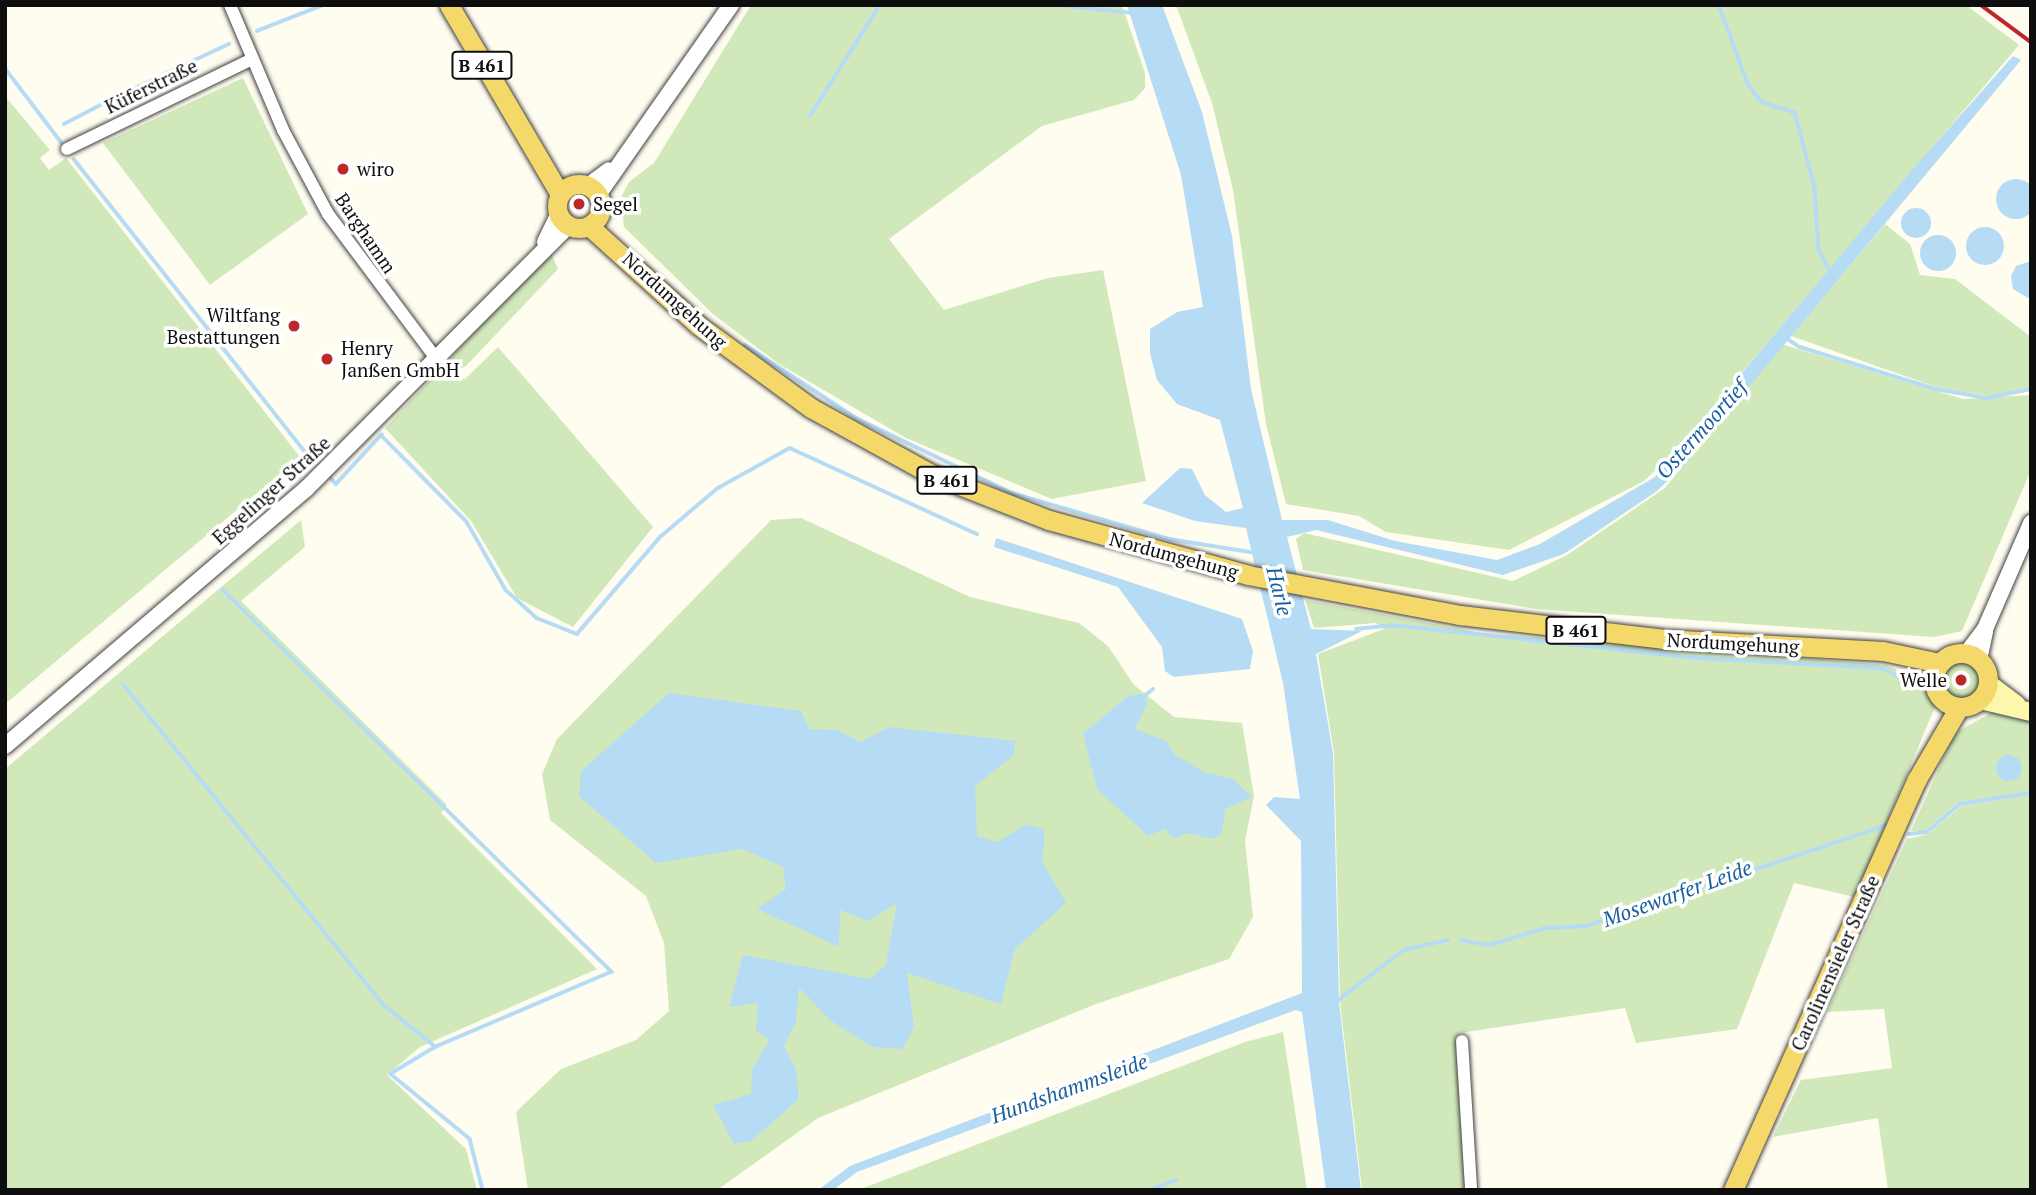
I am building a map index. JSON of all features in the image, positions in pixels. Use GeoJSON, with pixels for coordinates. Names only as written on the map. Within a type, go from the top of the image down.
{"type":"FeatureCollection","features":[{"type":"Feature","properties":{"kind":"main road","name":"B 461"},"geometry":{"type":"LineString","coordinates":[[449,5],[541,157],[579,190],[594,221]]}},
{"type":"Feature","properties":{"kind":"main road"},"geometry":{"type":"LineString","coordinates":[[579,190],[563,220],[594,221]]}},
{"type":"Feature","properties":{"kind":"main road","name":"Nordumgehung"},"geometry":{"type":"LineString","coordinates":[[594,221],[614,244],[757,371],[907,462],[1049,520],[1248,575],[1311,589],[1525,625],[1900,655],[1937,669]]}},
{"type":"Feature","properties":{"kind":"main road"},"geometry":{"type":"LineString","coordinates":[[1984,692],[1972,657],[1937,669],[1951,704],[1984,692],[2027,711]]}},
{"type":"Feature","properties":{"kind":"main road","name":"Carolinensieler Straße"},"geometry":{"type":"LineString","coordinates":[[1733,1190],[1951,704]]}},
{"type":"Feature","properties":{"kind":"street","name":"Barghamm"},"geometry":{"type":"LineString","coordinates":[[230,5],[252,59],[328,214],[435,357]]}},
{"type":"Feature","properties":{"kind":"street"},"geometry":{"type":"LineString","coordinates":[[579,190],[617,165],[689,73],[730,5]]}},
{"type":"Feature","properties":{"kind":"street","name":"Küferstraße"},"geometry":{"type":"LineString","coordinates":[[67,149],[252,59]]}},
{"type":"Feature","properties":{"kind":"street","name":"Eggelinger Straße"},"geometry":{"type":"LineString","coordinates":[[5,746],[306,489],[544,244],[563,220]]}},
{"type":"Feature","properties":{"kind":"street"},"geometry":{"type":"LineString","coordinates":[[1972,657],[2031,523]]}},
{"type":"Feature","properties":{"kind":"street"},"geometry":{"type":"LineString","coordinates":[[1462,1041],[1471,1190]]}},
{"type":"Feature","properties":{"kind":"green space"},"geometry":{"type":"Polygon","coordinates":[[[751,5],[1122,5],[1145,73],[1145,88],[1134,100],[1042,126],[889,239],[944,310],[1048,278],[1103,270],[1146,481],[1052,499],[906,438],[779,364],[713,314],[624,227],[621,197],[629,182],[654,163],[751,5]]]}},
{"type":"Feature","properties":{"kind":"green space"},"geometry":{"type":"Polygon","coordinates":[[[1176,5],[1966,5],[2019,45],[1674,453],[1644,481],[1509,550],[1386,532],[1359,516],[1286,504],[1266,424],[1233,190],[1212,103],[1176,5]]]}},
{"type":"Feature","properties":{"kind":"green space"},"geometry":{"type":"Polygon","coordinates":[[[243,78],[308,214],[210,285],[103,143],[243,78]]]}},
{"type":"Feature","properties":{"kind":"green space"},"geometry":{"type":"Polygon","coordinates":[[[5,96],[50,150],[40,158],[49,170],[66,158],[300,457],[5,704],[5,96]]]}},
{"type":"Feature","properties":{"kind":"green space"},"geometry":{"type":"Polygon","coordinates":[[[1885,224],[1910,244],[1920,275],[1955,279],[2031,337],[2031,391],[1988,396],[1936,387],[1791,336],[1885,224]]]}},
{"type":"Feature","properties":{"kind":"green space"},"geometry":{"type":"Polygon","coordinates":[[[550,251],[558,269],[466,366],[458,370],[444,365],[550,251]]]}},
{"type":"Feature","properties":{"kind":"green space"},"geometry":{"type":"Polygon","coordinates":[[[1781,344],[1963,399],[2031,395],[2031,470],[1962,631],[1934,637],[1536,609],[1303,570],[1296,539],[1304,533],[1513,581],[1567,555],[1665,488],[1781,344]]]}},
{"type":"Feature","properties":{"kind":"green space"},"geometry":{"type":"Polygon","coordinates":[[[498,347],[653,527],[573,627],[517,598],[471,521],[385,428],[436,374],[465,379],[498,347]]]}},
{"type":"Feature","properties":{"kind":"green space"},"geometry":{"type":"Polygon","coordinates":[[[801,518],[970,597],[1079,623],[1108,646],[1134,685],[1174,717],[1242,723],[1254,796],[1245,841],[1253,917],[1229,959],[1096,1004],[818,1118],[717,1190],[528,1190],[516,1112],[561,1069],[636,1040],[669,1011],[664,943],[646,896],[550,820],[542,774],[557,739],[771,520],[801,518]]]}},
{"type":"Feature","properties":{"kind":"green space"},"geometry":{"type":"Polygon","coordinates":[[[301,520],[305,547],[241,601],[447,805],[441,813],[597,969],[420,1047],[387,1075],[466,1149],[477,1190],[5,1190],[5,769],[301,520]]]}},
{"type":"Feature","properties":{"kind":"green space"},"geometry":{"type":"Polygon","coordinates":[[[1305,600],[1482,633],[1886,665],[1922,680],[1935,707],[1855,897],[1794,883],[1737,1029],[1636,1043],[1625,1008],[1459,1033],[1467,1190],[1362,1190],[1340,1002],[1334,753],[1318,654],[1384,629],[1376,623],[1314,628],[1305,600]]]}},
{"type":"Feature","properties":{"kind":"green space"},"geometry":{"type":"Polygon","coordinates":[[[1961,661],[1975,667],[1981,681],[1975,695],[1961,701],[1947,695],[1941,681],[1947,667],[1961,661]]]}},
{"type":"Feature","properties":{"kind":"green space"},"geometry":{"type":"Polygon","coordinates":[[[2000,708],[2031,718],[2031,792],[1958,803],[1925,831],[1911,831],[1955,733],[2000,708]]]}},
{"type":"Feature","properties":{"kind":"green space"},"geometry":{"type":"Polygon","coordinates":[[[2031,795],[2031,1190],[1888,1190],[1878,1118],[1773,1137],[1801,1080],[1892,1068],[1884,1009],[1827,1012],[1907,839],[1928,834],[1961,806],[2031,795]]]}},
{"type":"Feature","properties":{"kind":"green space"},"geometry":{"type":"Polygon","coordinates":[[[1283,1032],[1307,1190],[858,1190],[1245,1042],[1283,1032]]]}},
{"type":"Feature","properties":{"kind":"water"},"geometry":{"type":"Polygon","coordinates":[[[1127,5],[1162,5],[1202,112],[1232,236],[1251,389],[1282,520],[1328,520],[1395,541],[1497,560],[1540,544],[1655,477],[1912,170],[2013,56],[2021,60],[1685,464],[1657,491],[1564,554],[1503,575],[1316,530],[1287,537],[1311,629],[1362,631],[1316,654],[1333,753],[1339,1002],[1361,1190],[1326,1190],[1302,1012],[1296,1010],[857,1172],[833,1190],[818,1190],[850,1166],[1302,993],[1301,841],[1266,805],[1274,797],[1300,799],[1283,683],[1246,528],[1195,521],[1142,503],[1180,468],[1192,469],[1205,495],[1226,512],[1243,508],[1220,420],[1177,404],[1157,380],[1150,353],[1150,329],[1177,312],[1203,307],[1181,175],[1127,5]]]}},
{"type":"Feature","properties":{"kind":"water"},"geometry":{"type":"Polygon","coordinates":[[[2016,179],[2030,185],[2036,199],[2030,213],[2016,219],[2002,213],[1996,199],[2002,185],[2016,179]]]}},
{"type":"Feature","properties":{"kind":"water"},"geometry":{"type":"Polygon","coordinates":[[[1916,208],[1922,209],[1930,217],[1930,229],[1922,237],[1916,238],[1910,237],[1902,229],[1901,223],[1902,217],[1910,209],[1916,208]]]}},
{"type":"Feature","properties":{"kind":"water"},"geometry":{"type":"Polygon","coordinates":[[[1985,227],[1998,233],[2004,246],[1998,259],[1985,265],[1972,259],[1966,246],[1972,233],[1985,227]]]}},
{"type":"Feature","properties":{"kind":"water"},"geometry":{"type":"Polygon","coordinates":[[[1938,235],[1951,240],[1956,253],[1951,266],[1938,271],[1925,266],[1920,253],[1925,240],[1938,235]]]}},
{"type":"Feature","properties":{"kind":"water"},"geometry":{"type":"Polygon","coordinates":[[[2031,261],[2031,297],[2028,298],[2013,289],[2011,276],[2016,266],[2031,261]]]}},
{"type":"Feature","properties":{"kind":"water"},"geometry":{"type":"Polygon","coordinates":[[[996,538],[1242,619],[1253,651],[1250,669],[1174,677],[1165,671],[1162,647],[1118,587],[994,547],[996,538]]]}},
{"type":"Feature","properties":{"kind":"water"},"geometry":{"type":"Polygon","coordinates":[[[669,693],[801,711],[809,729],[836,730],[861,742],[889,727],[1016,741],[1013,756],[975,786],[977,836],[997,842],[1027,824],[1045,830],[1042,861],[1066,903],[1015,949],[1001,1004],[907,973],[914,1027],[903,1049],[872,1047],[831,1021],[799,988],[796,1022],[784,1046],[796,1069],[799,1099],[751,1141],[734,1144],[713,1105],[751,1094],[752,1069],[770,1039],[756,1031],[758,1003],[729,1007],[743,955],[870,979],[886,965],[897,903],[867,921],[840,910],[839,947],[757,909],[786,889],[783,867],[742,849],[656,863],[579,796],[581,771],[669,693]]]}},
{"type":"Feature","properties":{"kind":"water"},"geometry":{"type":"Polygon","coordinates":[[[1141,694],[1148,702],[1135,729],[1166,741],[1175,755],[1204,772],[1233,779],[1252,797],[1225,809],[1222,833],[1213,839],[1189,833],[1174,838],[1164,829],[1148,836],[1097,789],[1083,734],[1128,696],[1141,694]]]}},
{"type":"Feature","properties":{"kind":"water"},"geometry":{"type":"Polygon","coordinates":[[[2009,755],[2019,758],[2022,768],[2019,778],[2009,781],[1999,778],[1996,768],[1999,758],[2009,755]]]}},
{"type":"Feature","properties":{"kind":"waterway"},"geometry":{"type":"LineString","coordinates":[[257,31],[323,5]]}},
{"type":"Feature","properties":{"kind":"waterway"},"geometry":{"type":"LineString","coordinates":[[810,116],[880,5]]}},
{"type":"Feature","properties":{"kind":"waterway"},"geometry":{"type":"LineString","coordinates":[[1059,5],[1133,13]]}},
{"type":"Feature","properties":{"kind":"waterway"},"geometry":{"type":"LineString","coordinates":[[1719,5],[1749,86],[1762,102],[1795,113],[1815,187],[1819,250],[1831,273]]}},
{"type":"Feature","properties":{"kind":"waterway"},"geometry":{"type":"LineString","coordinates":[[133,89],[229,44]]}},
{"type":"Feature","properties":{"kind":"waterway"},"geometry":{"type":"LineString","coordinates":[[5,68],[62,143]]}},
{"type":"Feature","properties":{"kind":"waterway"},"geometry":{"type":"LineString","coordinates":[[64,124],[116,97]]}},
{"type":"Feature","properties":{"kind":"waterway"},"geometry":{"type":"LineString","coordinates":[[74,159],[308,455]]}},
{"type":"Feature","properties":{"kind":"waterway"},"geometry":{"type":"LineString","coordinates":[[1782,335],[1800,347],[1936,389],[1987,398],[2031,389]]}},
{"type":"Feature","properties":{"kind":"waterway"},"geometry":{"type":"LineString","coordinates":[[745,345],[856,418],[1012,493],[1169,539],[1256,553]]}},
{"type":"Feature","properties":{"kind":"waterway"},"geometry":{"type":"LineString","coordinates":[[331,478],[336,484],[381,435],[467,522],[506,590],[537,618],[577,634],[660,537],[718,488],[790,448],[977,534]]}},
{"type":"Feature","properties":{"kind":"waterway"},"geometry":{"type":"LineString","coordinates":[[223,590],[612,972],[436,1047],[391,1074],[470,1139],[483,1190]]}},
{"type":"Feature","properties":{"kind":"waterway"},"geometry":{"type":"LineString","coordinates":[[1356,629],[1392,625],[1695,658],[1880,668],[1915,683]]}},
{"type":"Feature","properties":{"kind":"waterway"},"geometry":{"type":"LineString","coordinates":[[123,684],[383,1004],[436,1047]]}},
{"type":"Feature","properties":{"kind":"waterway"},"geometry":{"type":"LineString","coordinates":[[1142,698],[1153,689]]}},
{"type":"Feature","properties":{"kind":"waterway","name":"Mosewarfer Leide"},"geometry":{"type":"LineString","coordinates":[[1909,834],[1927,832],[1960,804],[2031,793]]}},
{"type":"Feature","properties":{"kind":"waterway","name":"Mosewarfer Leide"},"geometry":{"type":"LineString","coordinates":[[1461,940],[1490,945],[1546,928],[1587,926],[1890,824]]}},
{"type":"Feature","properties":{"kind":"waterway","name":"Mosewarfer Leide"},"geometry":{"type":"LineString","coordinates":[[1337,1001],[1404,950],[1448,940]]}},
{"type":"Feature","properties":{"kind":"waterway"},"geometry":{"type":"LineString","coordinates":[[1150,1190],[1176,1180]]}},
{"type":"Feature","properties":{"kind":"railway"},"geometry":{"type":"LineString","coordinates":[[1981,5],[2031,42]]}},
{"type":"Feature","properties":{"kind":"place","name":"wiro"},"geometry":{"type":"Point","coordinates":[343,169]}},
{"type":"Feature","properties":{"kind":"place","name":"Segel"},"geometry":{"type":"Point","coordinates":[579,204]}},
{"type":"Feature","properties":{"kind":"place","name":"Wiltfang Bestattungen"},"geometry":{"type":"Point","coordinates":[294,326]}},
{"type":"Feature","properties":{"kind":"place","name":"Henry Janßen GmbH"},"geometry":{"type":"Point","coordinates":[327,359]}},
{"type":"Feature","properties":{"kind":"place","name":"Welle"},"geometry":{"type":"Point","coordinates":[1961,680]}},
{"type":"Feature","properties":{"kind":"water label","name":"Ostermoortief"},"geometry":{"type":"Point","coordinates":[1701,429]}},
{"type":"Feature","properties":{"kind":"water label","name":"Harle"},"geometry":{"type":"Point","coordinates":[1280,591]}},
{"type":"Feature","properties":{"kind":"water label","name":"Hundshammsleide"},"geometry":{"type":"Point","coordinates":[1069,1088]}}]}
